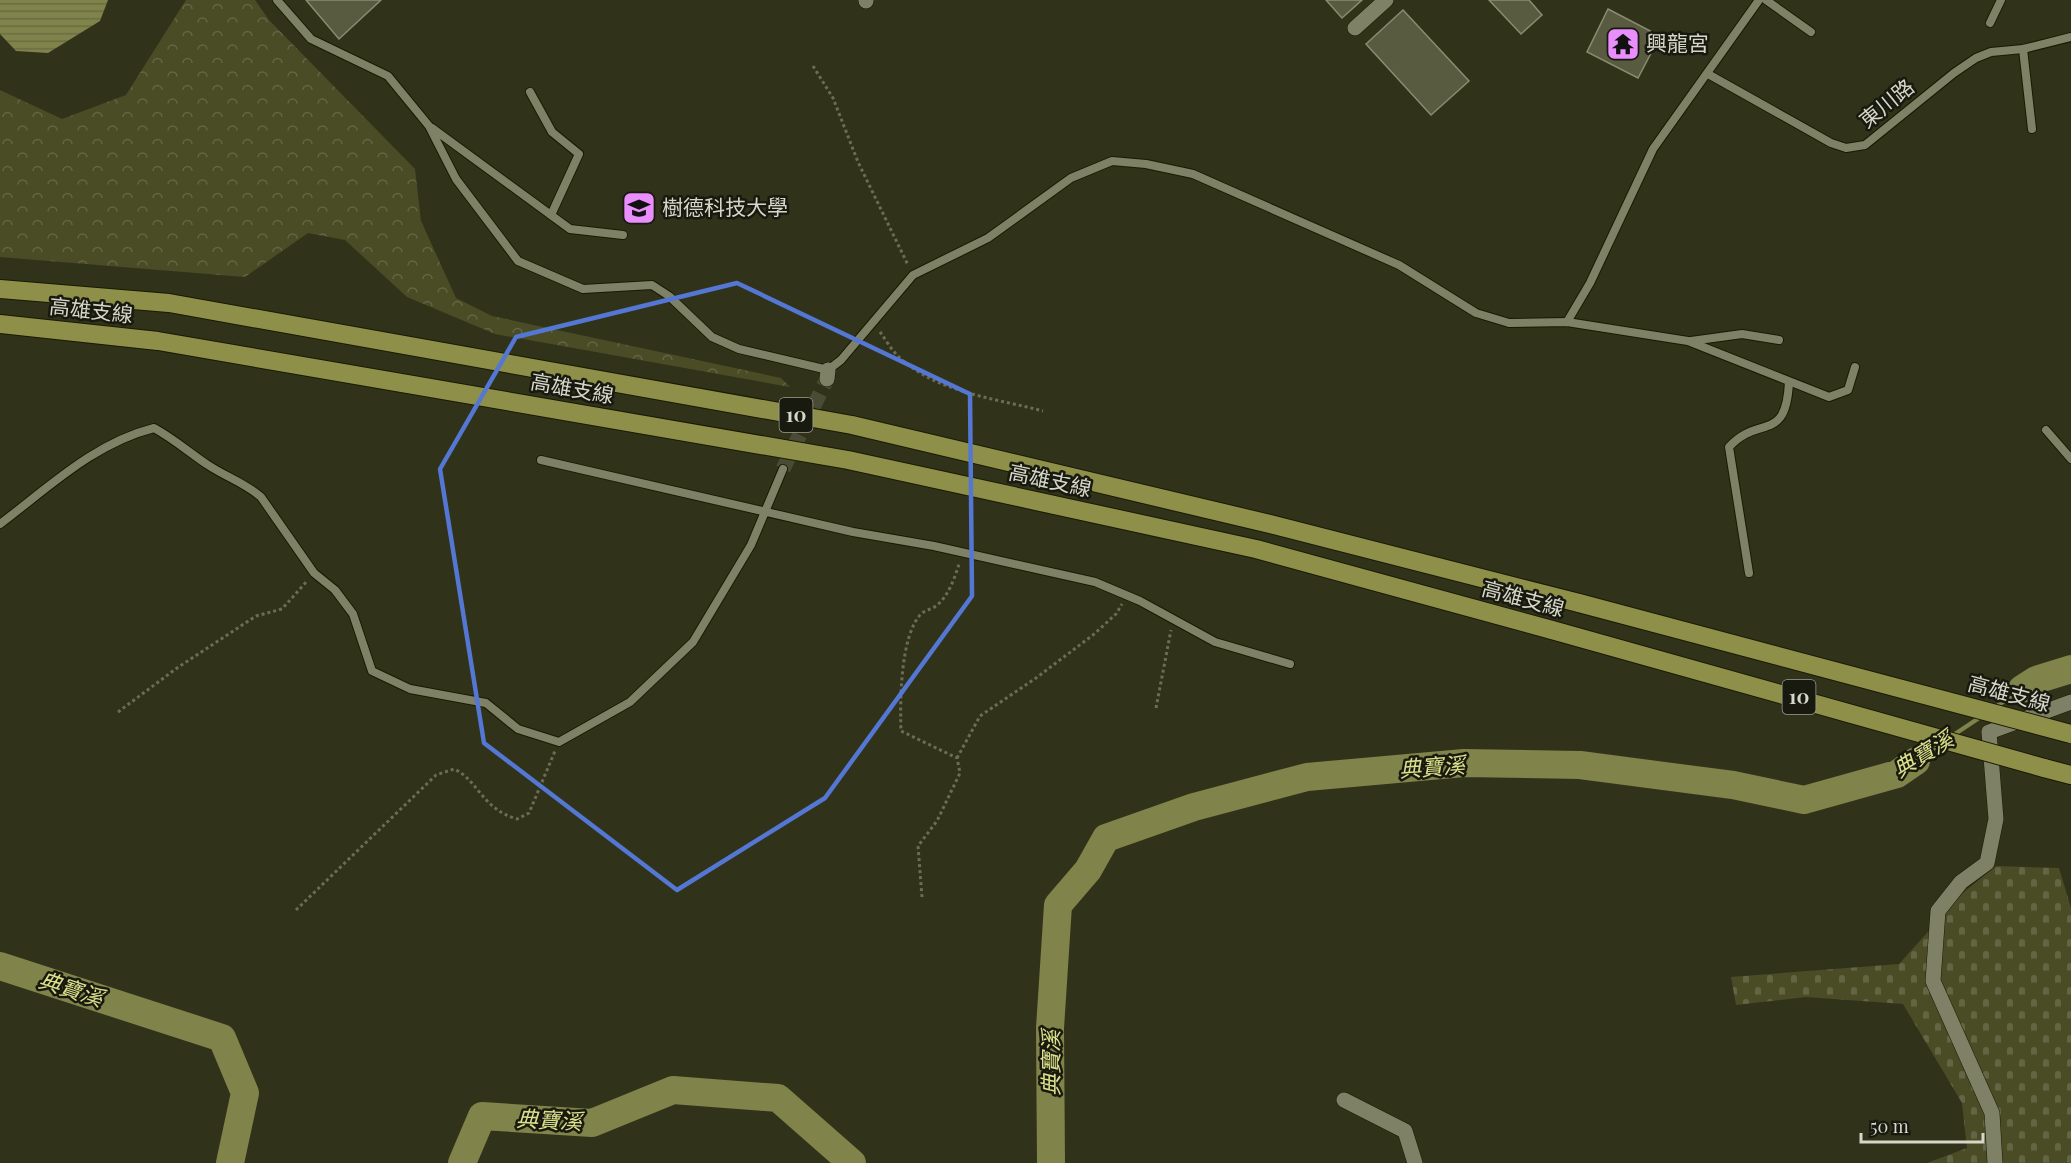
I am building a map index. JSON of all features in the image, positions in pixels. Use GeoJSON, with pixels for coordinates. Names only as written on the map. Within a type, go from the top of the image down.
{"type":"FeatureCollection","features":[{"type":"Feature","properties":{"kind":"highway","name":"高雄支線"},"geometry":{"type":"LineString","coordinates":[[0,289],[169,303],[852,425],[1270,524],[1579,603],[2071,734]]}},
{"type":"Feature","properties":{"kind":"highway","name":"高雄支線"},"geometry":{"type":"LineString","coordinates":[[0,324],[107,334],[848,459],[1256,549],[2071,775]]}},
{"type":"Feature","properties":{"kind":"highway"},"geometry":{"type":"LineString","coordinates":[[0,337],[107,334]]}},
{"type":"Feature","properties":{"kind":"street"},"geometry":{"type":"LineString","coordinates":[[1355,28],[1386,0]]}},
{"type":"Feature","properties":{"kind":"street"},"geometry":{"type":"LineString","coordinates":[[1995,1163],[1992,1113],[1933,981],[1938,911],[1960,882],[1987,862],[1996,819],[1989,732],[2071,702]]}},
{"type":"Feature","properties":{"kind":"street"},"geometry":{"type":"LineString","coordinates":[[1344,1100],[1405,1131],[1415,1163]]}},
{"type":"Feature","properties":{"kind":"lane"},"geometry":{"type":"LineString","coordinates":[[277,0],[311,39],[388,76],[429,126],[456,179],[518,261],[583,289],[652,285],[669,296],[712,337],[739,349],[828,374],[913,275],[988,238],[1071,178],[1112,160],[1146,164],[1193,174],[1391,261],[1476,313],[1509,323],[1567,322],[1688,341],[1829,397],[1848,390],[1855,367]]}},
{"type":"Feature","properties":{"kind":"lane"},"geometry":{"type":"LineString","coordinates":[[1567,322],[1590,283],[1653,149],[1759,0]]}},
{"type":"Feature","properties":{"kind":"lane"},"geometry":{"type":"LineString","coordinates":[[1766,0],[1812,32]]}},
{"type":"Feature","properties":{"kind":"lane"},"geometry":{"type":"LineString","coordinates":[[1990,23],[2001,0]]}},
{"type":"Feature","properties":{"kind":"lane","name":"東川路"},"geometry":{"type":"LineString","coordinates":[[1708,74],[1831,143],[1846,148],[1865,145],[1976,58],[1991,52],[2023,50],[2071,37]]}},
{"type":"Feature","properties":{"kind":"lane"},"geometry":{"type":"LineString","coordinates":[[2023,50],[2032,129]]}},
{"type":"Feature","properties":{"kind":"lane"},"geometry":{"type":"LineString","coordinates":[[530,92],[552,132],[579,154],[551,215]]}},
{"type":"Feature","properties":{"kind":"lane"},"geometry":{"type":"LineString","coordinates":[[429,126],[570,229],[623,235]]}},
{"type":"Feature","properties":{"kind":"lane"},"geometry":{"type":"LineString","coordinates":[[1688,341],[1742,334],[1779,340]]}},
{"type":"Feature","properties":{"kind":"lane"},"geometry":{"type":"LineString","coordinates":[[1749,573],[1729,447],[1740,434],[1773,426],[1788,407],[1789,382]]}},
{"type":"Feature","properties":{"kind":"lane"},"geometry":{"type":"LineString","coordinates":[[0,524],[95,452],[130,434],[154,428],[179,442],[210,466],[251,488],[282,524],[314,573],[335,590],[353,615],[372,671],[410,688],[486,703],[518,729],[559,742],[630,702],[693,642],[751,545],[783,470]]}},
{"type":"Feature","properties":{"kind":"lane"},"geometry":{"type":"LineString","coordinates":[[2046,430],[2071,459]]}},
{"type":"Feature","properties":{"kind":"lane"},"geometry":{"type":"LineString","coordinates":[[541,460],[853,532],[1095,582],[1127,595],[1215,642],[1290,664]]}},
{"type":"Feature","properties":{"kind":"path"},"geometry":{"type":"LineString","coordinates":[[813,66],[833,98],[858,162],[913,275]]}},
{"type":"Feature","properties":{"kind":"path"},"geometry":{"type":"LineString","coordinates":[[874,323],[899,357],[934,382],[972,394],[1043,411]]}},
{"type":"Feature","properties":{"kind":"path"},"geometry":{"type":"LineString","coordinates":[[957,758],[901,731],[900,702],[908,639],[921,614],[939,604],[956,576],[962,553]]}},
{"type":"Feature","properties":{"kind":"path"},"geometry":{"type":"LineString","coordinates":[[118,712],[177,668],[256,616],[282,609],[314,573]]}},
{"type":"Feature","properties":{"kind":"path"},"geometry":{"type":"LineString","coordinates":[[922,897],[918,846],[937,821],[960,773],[957,758],[980,716],[1036,678],[1108,623],[1127,595]]}},
{"type":"Feature","properties":{"kind":"path"},"geometry":{"type":"LineString","coordinates":[[1156,708],[1173,619]]}},
{"type":"Feature","properties":{"kind":"path"},"geometry":{"type":"LineString","coordinates":[[296,910],[436,775],[454,769],[462,773],[481,797],[503,815],[517,819],[529,813],[559,742]]}},
{"type":"Feature","properties":{"kind":"highlighted area"},"geometry":{"type":"Polygon","coordinates":[[[737,283],[970,394],[972,596],[825,798],[677,890],[484,743],[440,469],[516,337],[737,283]]]}},
{"type":"Feature","properties":{"kind":"green space"},"geometry":{"type":"Polygon","coordinates":[[[186,0],[255,0],[269,20],[415,169],[421,221],[456,298],[492,316],[781,378],[790,387],[495,334],[407,297],[345,240],[308,233],[245,277],[0,257],[0,90],[62,119],[126,95],[186,0]]]}},
{"type":"Feature","properties":{"kind":"green space"},"geometry":{"type":"Polygon","coordinates":[[[1996,866],[2059,868],[2071,908],[2071,1163],[1927,1163],[1967,1148],[1962,1103],[1903,1004],[1806,997],[1736,1005],[1731,977],[1899,964],[1964,892],[1996,866]]]}},
{"type":"Feature","properties":{"kind":"shaded area"},"geometry":{"type":"Polygon","coordinates":[[[0,0],[108,0],[100,21],[48,53],[16,51],[0,34],[0,0]]]}},
{"type":"Feature","properties":{"kind":"building"},"geometry":{"type":"Polygon","coordinates":[[[306,0],[381,0],[339,39],[306,0]]]}},
{"type":"Feature","properties":{"kind":"building"},"geometry":{"type":"Polygon","coordinates":[[[1326,0],[1362,0],[1342,18],[1326,0]]]}},
{"type":"Feature","properties":{"kind":"building"},"geometry":{"type":"Polygon","coordinates":[[[1489,0],[1529,0],[1542,15],[1521,34],[1489,0]]]}},
{"type":"Feature","properties":{"kind":"building","name":"興龍宮"},"geometry":{"type":"Polygon","coordinates":[[[1608,9],[1660,36],[1638,78],[1587,52],[1608,9]]]}},
{"type":"Feature","properties":{"kind":"building"},"geometry":{"type":"Polygon","coordinates":[[[1403,10],[1469,81],[1431,115],[1366,44],[1403,10]]]}},
{"type":"Feature","properties":{"kind":"waterway","name":"典寶溪"},"geometry":{"type":"LineString","coordinates":[[2022,689],[2036,680],[2071,669]]}},
{"type":"Feature","properties":{"kind":"waterway","name":"典寶溪"},"geometry":{"type":"LineString","coordinates":[[1994,708],[2022,689]]}},
{"type":"Feature","properties":{"kind":"waterway","name":"典寶溪"},"geometry":{"type":"LineString","coordinates":[[1952,736],[1982,716]]}},
{"type":"Feature","properties":{"kind":"waterway","name":"典寶溪"},"geometry":{"type":"LineString","coordinates":[[1916,761],[1940,744]]}},
{"type":"Feature","properties":{"kind":"waterway","name":"典寶溪"},"geometry":{"type":"LineString","coordinates":[[1051,1163],[1050,1028],[1058,905],[1088,870],[1106,838],[1194,807],[1307,777],[1464,763],[1580,765],[1733,785],[1804,800],[1897,774],[1916,761]]}},
{"type":"Feature","properties":{"kind":"waterway","name":"典寶溪"},"geometry":{"type":"LineString","coordinates":[[0,966],[222,1038],[245,1093],[230,1163]]}},
{"type":"Feature","properties":{"kind":"waterway","name":"典寶溪"},"geometry":{"type":"LineString","coordinates":[[462,1163],[482,1116],[592,1123],[673,1090],[778,1098],[852,1163]]}},
{"type":"Feature","properties":{"kind":"tunnel"},"geometry":{"type":"LineString","coordinates":[[783,469],[827,379]]}},
{"type":"Feature","properties":{"kind":"place","name":"興龍宮"},"geometry":{"type":"Point","coordinates":[1623,44]}},
{"type":"Feature","properties":{"kind":"place","name":"樹德科技大學"},"geometry":{"type":"Point","coordinates":[639,208]}}]}
